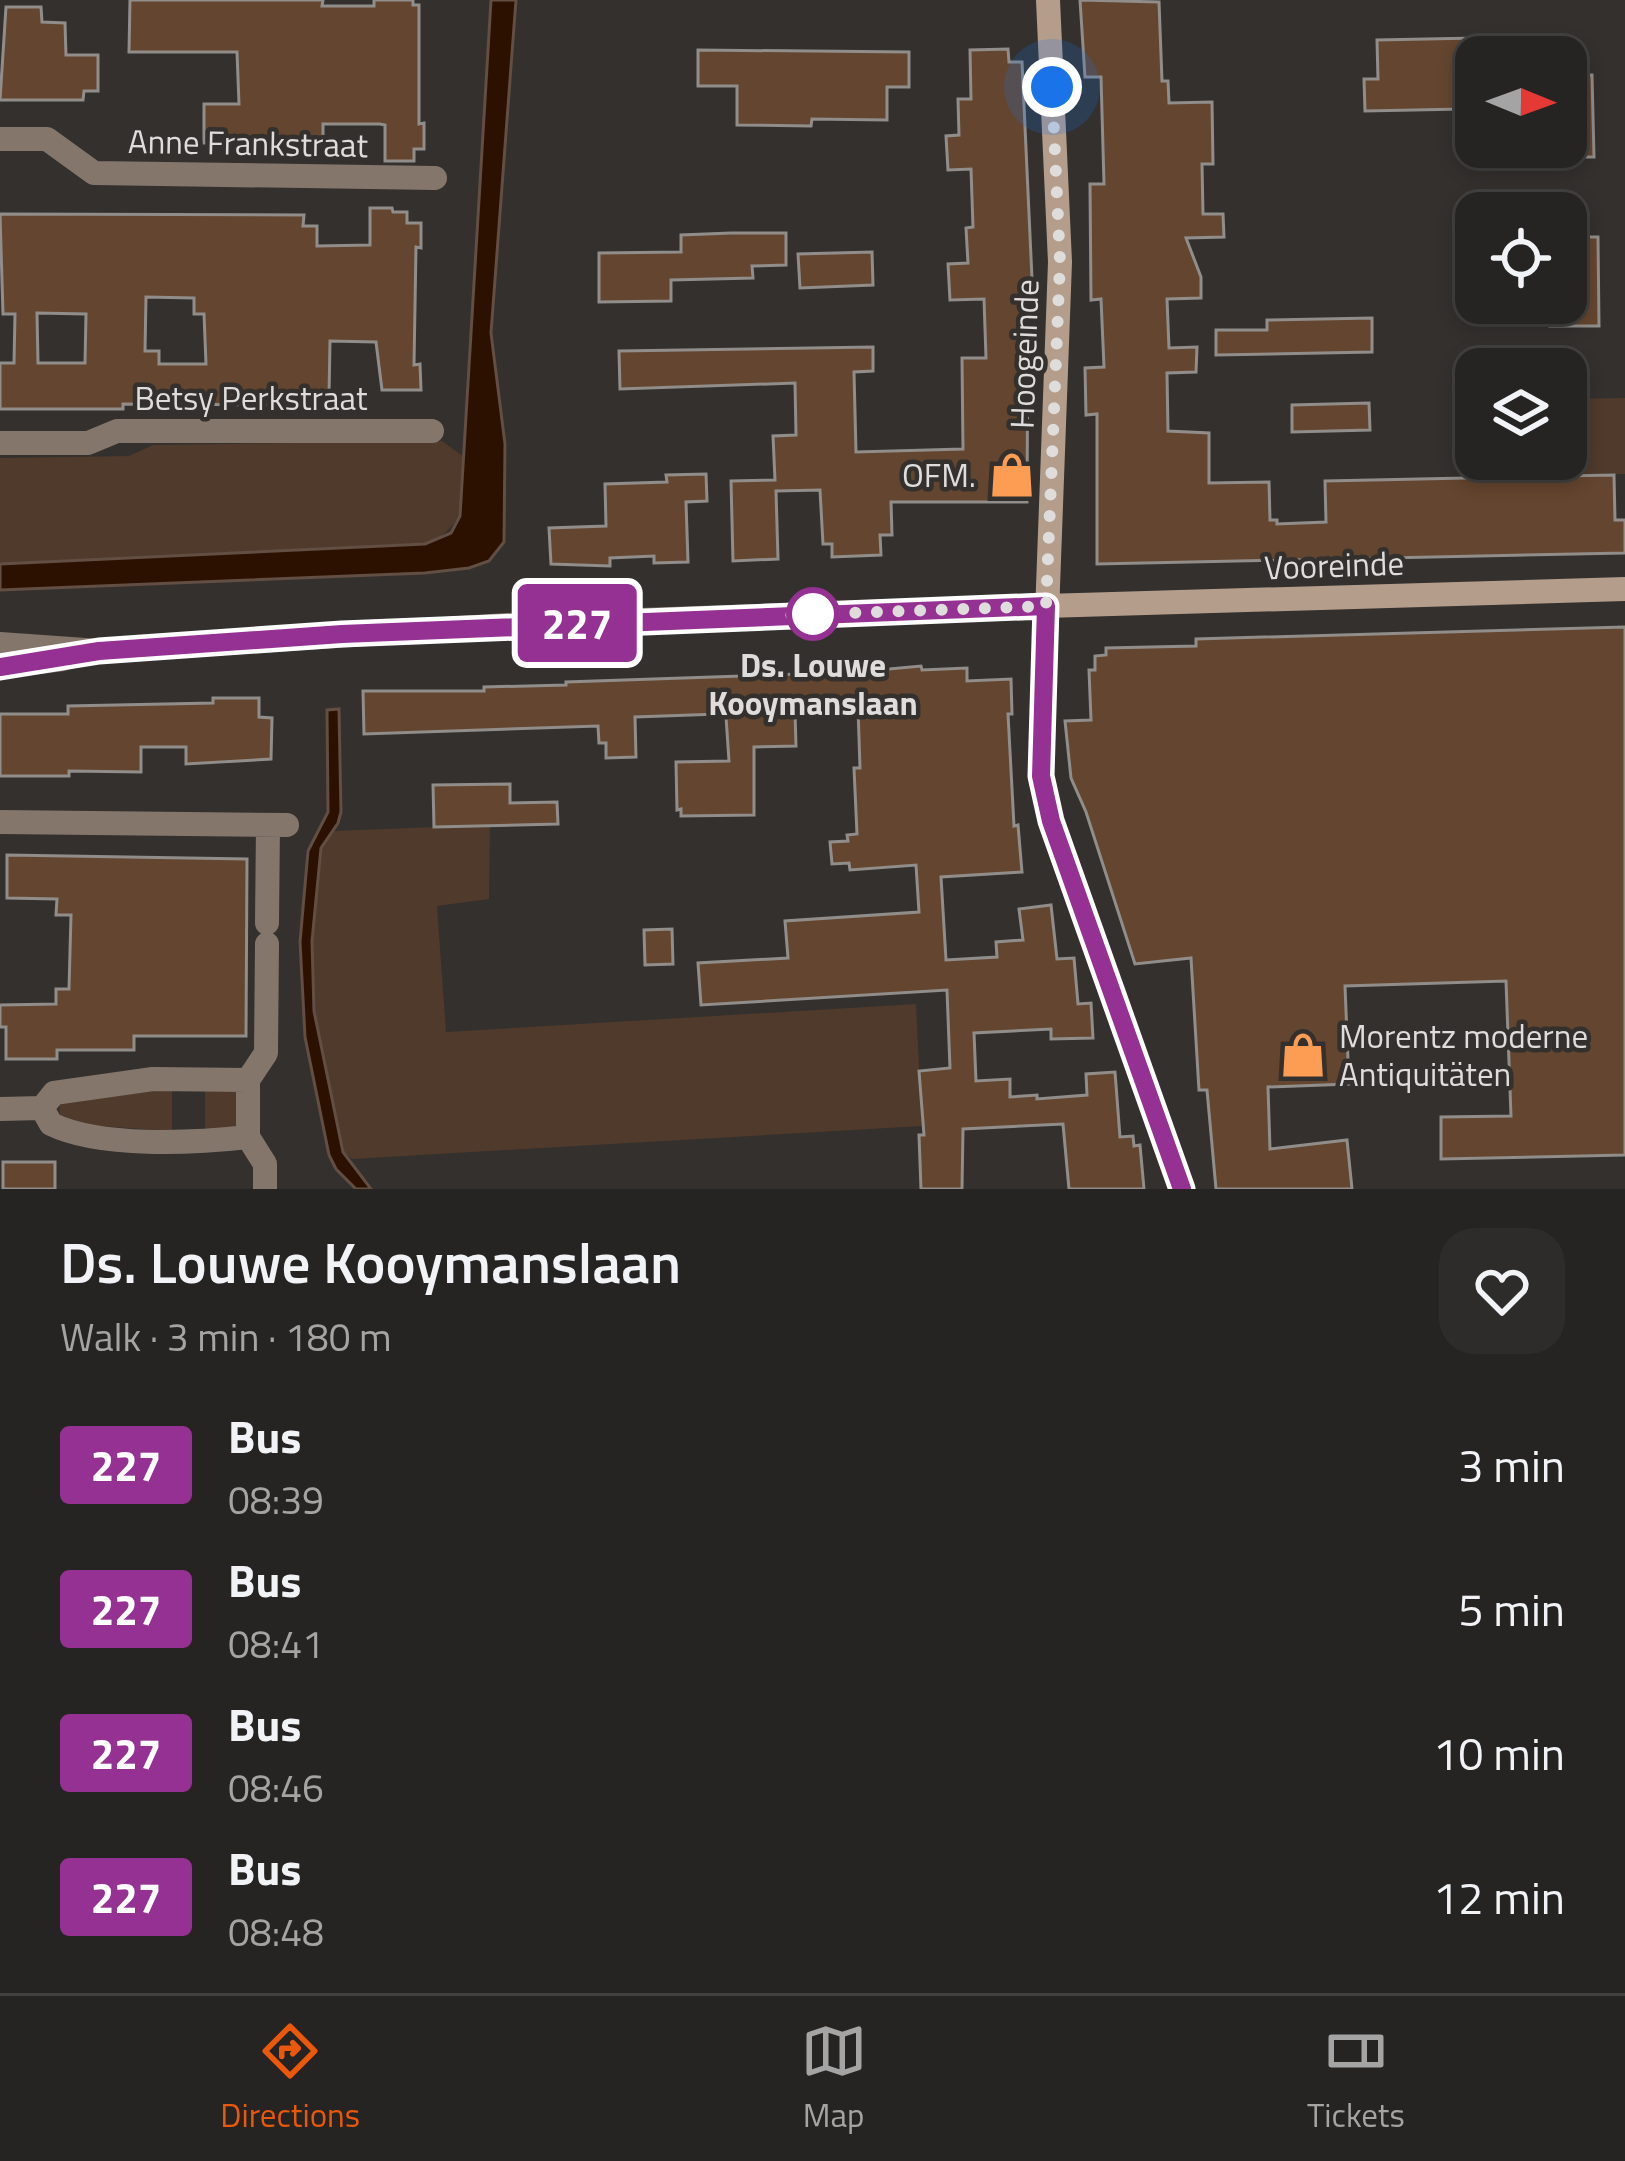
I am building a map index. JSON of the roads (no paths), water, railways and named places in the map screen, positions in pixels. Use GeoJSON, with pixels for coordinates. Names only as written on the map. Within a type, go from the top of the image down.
{"type":"FeatureCollection","features":[{"type":"Feature","properties":{"kind":"main road","name":"Hoogeinde"},"geometry":{"type":"LineString","coordinates":[[1048,0],[1060,262],[1041,776],[1051,821],[1182,1189]]}},
{"type":"Feature","properties":{"kind":"main road","name":"Vooreinde"},"geometry":{"type":"LineString","coordinates":[[1046,606],[1625,590]]}},
{"type":"Feature","properties":{"kind":"street","name":"Anne Frankstraat"},"geometry":{"type":"LineString","coordinates":[[0,140],[47,139],[94,173],[435,178]]}},
{"type":"Feature","properties":{"kind":"street","name":"Betsy Perkstraat"},"geometry":{"type":"LineString","coordinates":[[0,443],[88,443],[117,431],[432,431]]}},
{"type":"Feature","properties":{"kind":"street"},"geometry":{"type":"LineString","coordinates":[[0,667],[99,651],[524,624],[1046,606]]}},
{"type":"Feature","properties":{"kind":"street"},"geometry":{"type":"LineString","coordinates":[[0,644],[99,651]]}},
{"type":"Feature","properties":{"kind":"street"},"geometry":{"type":"LineString","coordinates":[[0,822],[277,825],[267,934],[266,1053],[248,1081],[248,1137],[265,1164],[265,1189]]}},
{"type":"Feature","properties":{"kind":"street"},"geometry":{"type":"LineString","coordinates":[[42,1108],[54,1093],[88,1085],[153,1078],[248,1081]]}},
{"type":"Feature","properties":{"kind":"street"},"geometry":{"type":"LineString","coordinates":[[0,1108],[42,1108]]}},
{"type":"Feature","properties":{"kind":"street"},"geometry":{"type":"LineString","coordinates":[[42,1108],[51,1124],[89,1135],[154,1140],[248,1137]]}},
{"type":"Feature","properties":{"kind":"place","name":"OFM."},"geometry":{"type":"Point","coordinates":[1012,475]}},
{"type":"Feature","properties":{"kind":"place","name":"Ds. Louwe Kooymanslaan"},"geometry":{"type":"Point","coordinates":[813,614]}},
{"type":"Feature","properties":{"kind":"place","name":"Morentz moderne Antiquitäten"},"geometry":{"type":"Point","coordinates":[1303,1055]}}]}
